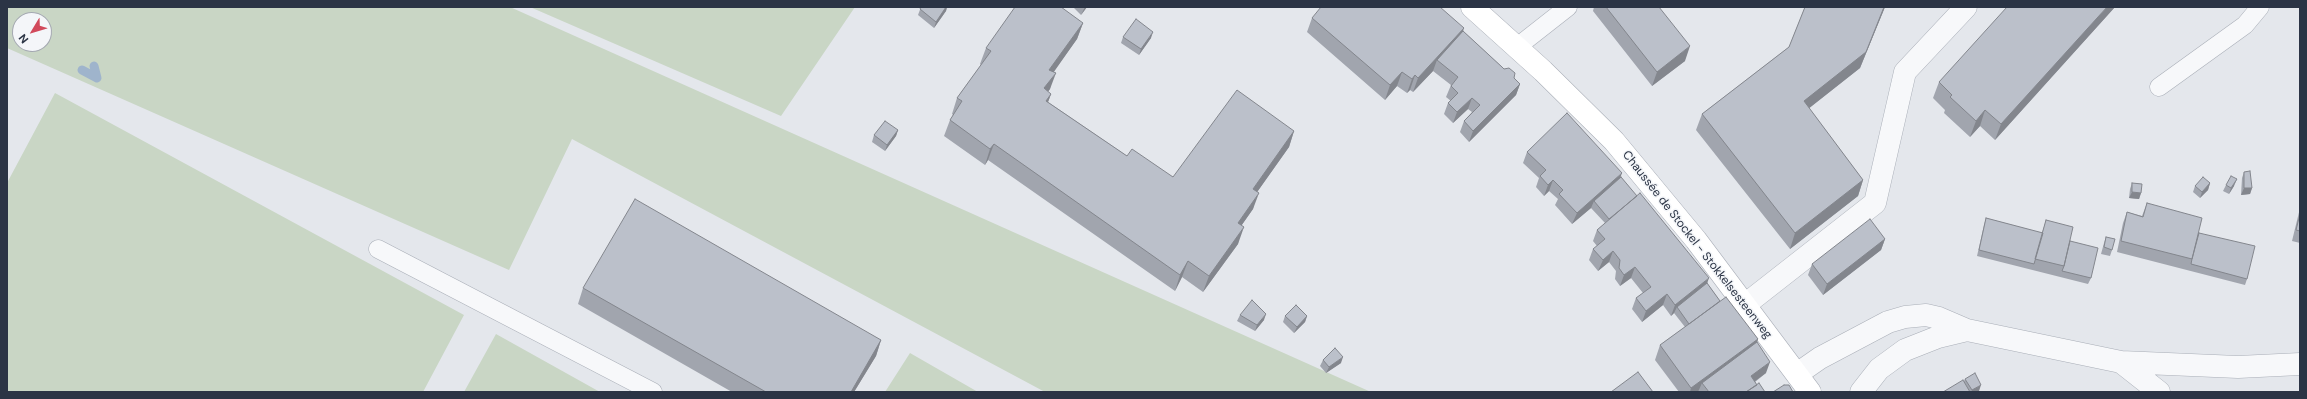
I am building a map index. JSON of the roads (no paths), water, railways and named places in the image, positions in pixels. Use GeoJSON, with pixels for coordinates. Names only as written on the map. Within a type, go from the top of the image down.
{"type":"FeatureCollection","features":[{"type":"Feature","properties":{"kind":"street","name":"Chaussée de Stockel - Stokkelsesteenweg"},"geometry":{"type":"LineString","coordinates":[[1472,7],[1517,47],[1614,141],[1652,184],[1746,304],[1810,392]]}},
{"type":"Feature","properties":{"kind":"street"},"geometry":{"type":"LineString","coordinates":[[1746,304],[1875,202],[1904,72],[1966,7]]}},
{"type":"Feature","properties":{"kind":"street"},"geometry":{"type":"LineString","coordinates":[[1797,374],[1820,358],[1888,322],[1905,317],[1926,315],[1939,318],[1967,330],[2121,362],[2238,367],[2300,364]]}},
{"type":"Feature","properties":{"kind":"street"},"geometry":{"type":"LineString","coordinates":[[1861,392],[1879,369],[1905,350],[1938,336],[1967,330]]}},
{"type":"Feature","properties":{"kind":"street"},"geometry":{"type":"LineString","coordinates":[[2121,362],[2159,392]]}},
{"type":"Feature","properties":{"kind":"lane"},"geometry":{"type":"LineString","coordinates":[[1517,47],[1568,7]]}},
{"type":"Feature","properties":{"kind":"lane"},"geometry":{"type":"LineString","coordinates":[[2159,86],[2246,25],[2260,7]]}},
{"type":"Feature","properties":{"kind":"lane"},"geometry":{"type":"LineString","coordinates":[[378,249],[653,392]]}},
{"type":"Feature","properties":{"kind":"waterway"},"geometry":{"type":"LineString","coordinates":[[94,66],[97,78]]}},
{"type":"Feature","properties":{"kind":"waterway"},"geometry":{"type":"LineString","coordinates":[[82,70],[97,78]]}}]}
